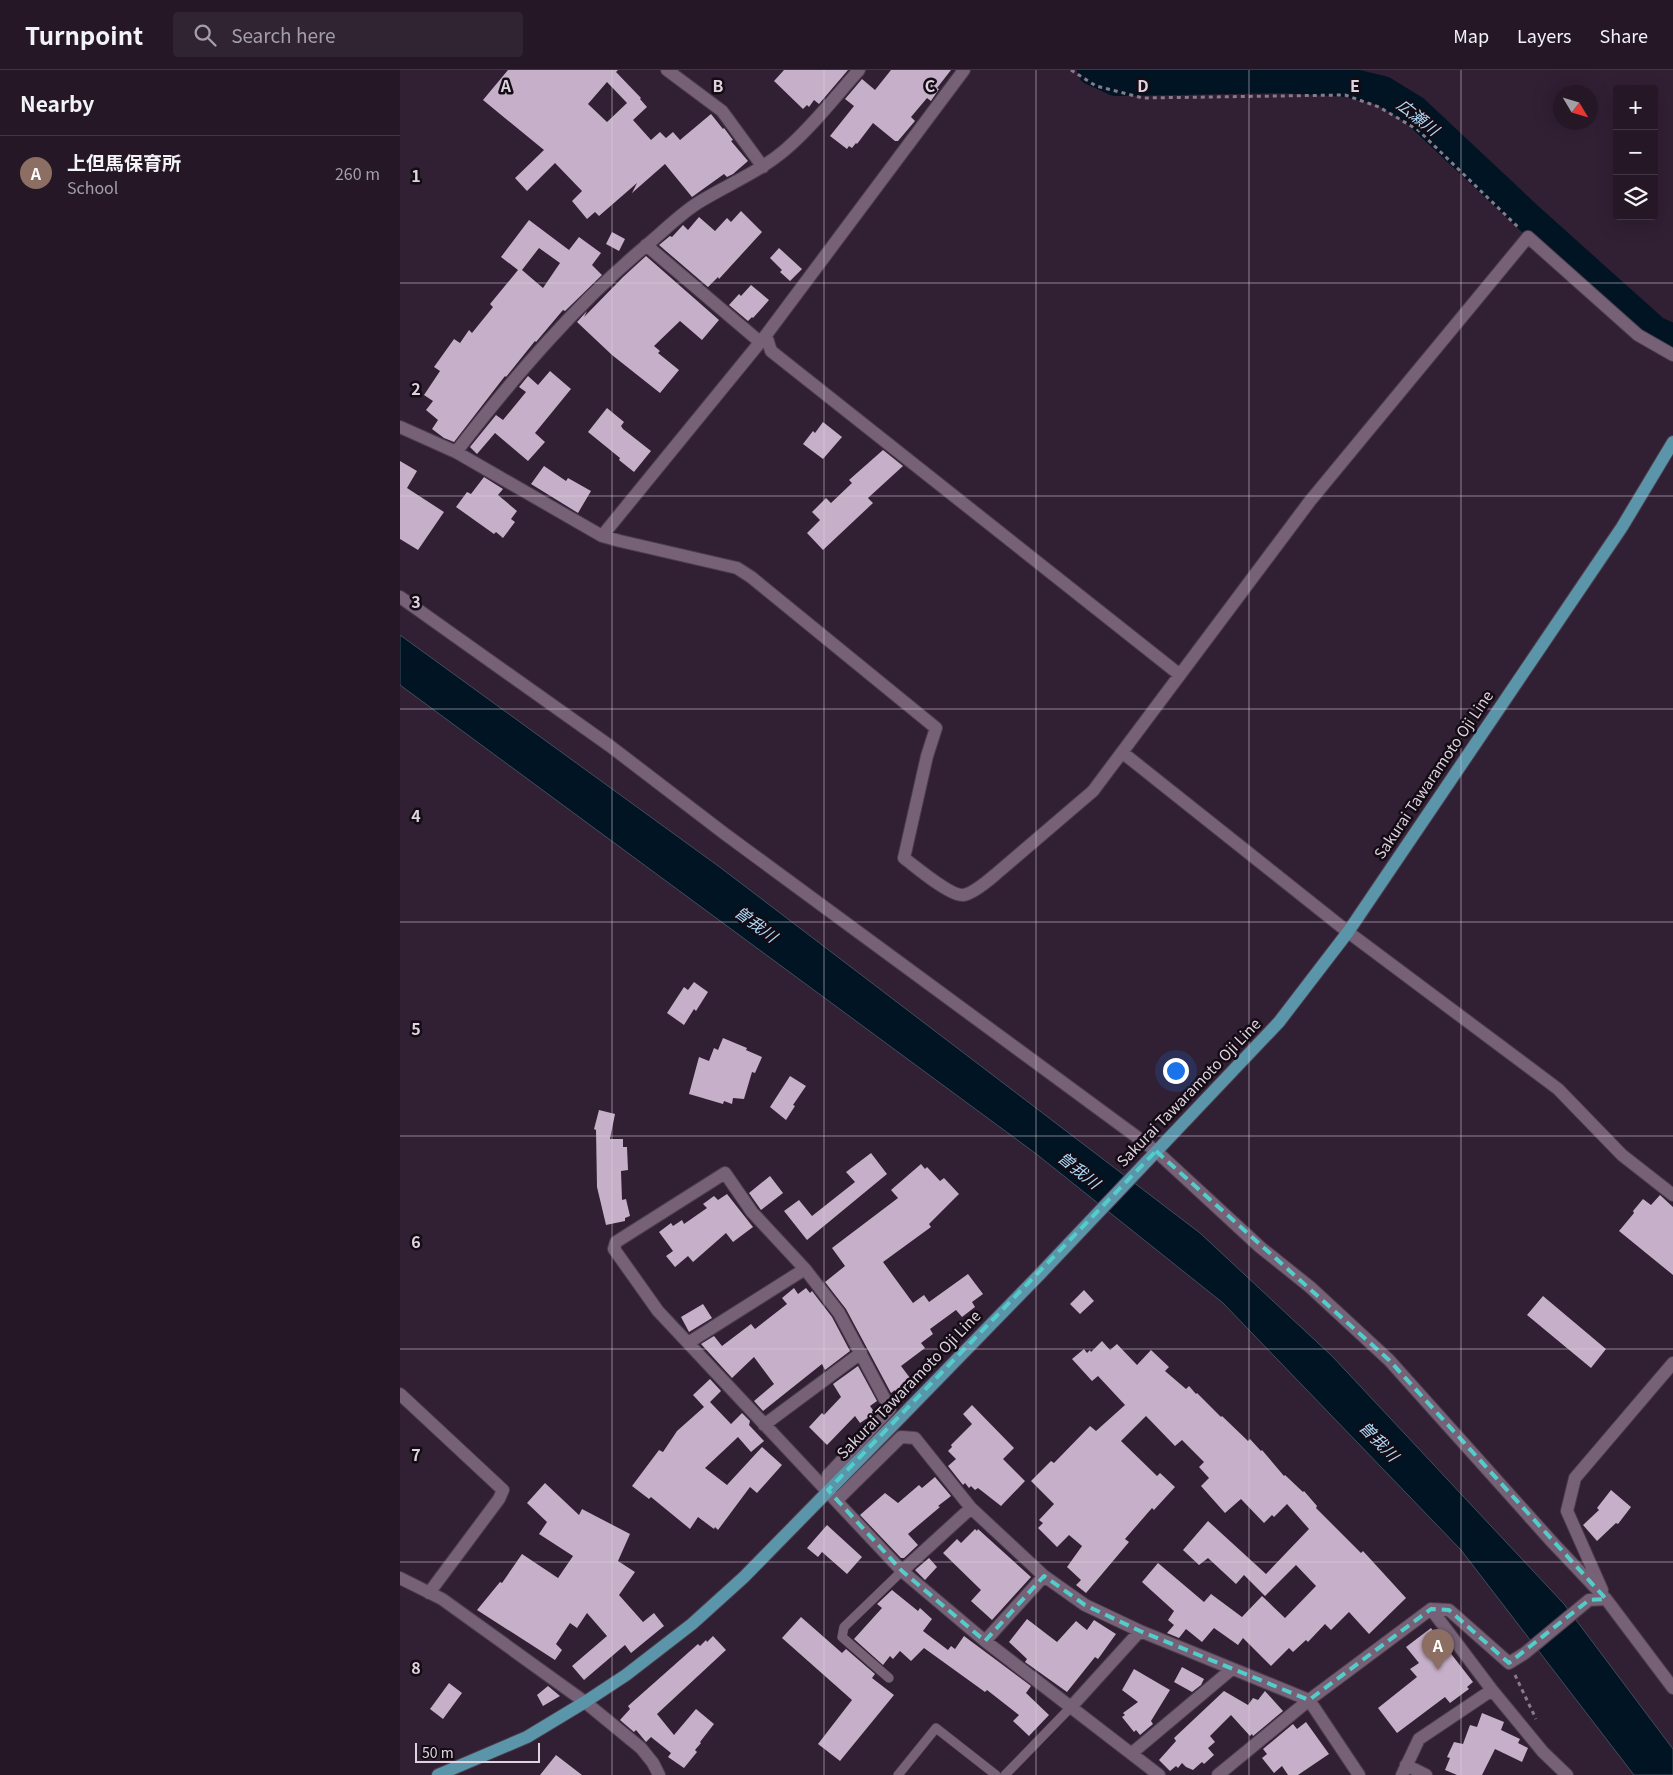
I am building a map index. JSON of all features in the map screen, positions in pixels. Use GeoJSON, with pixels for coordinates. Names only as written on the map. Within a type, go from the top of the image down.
{"type":"FeatureCollection","features":[{"type":"Feature","properties":{"kind":"main road","name":"Sakurai Tawaramoto Oji Line"},"geometry":{"type":"LineString","coordinates":[[438,1775],[528,1738],[626,1674],[692,1624],[744,1577],[893,1425],[1279,1022],[1348,932],[1622,527],[1673,442]]}},
{"type":"Feature","properties":{"kind":"street"},"geometry":{"type":"LineString","coordinates":[[667,70],[722,111],[763,166]]}},
{"type":"Feature","properties":{"kind":"street"},"geometry":{"type":"LineString","coordinates":[[456,452],[570,317],[646,245],[699,202],[763,166],[785,150],[813,122],[859,70]]}},
{"type":"Feature","properties":{"kind":"street"},"geometry":{"type":"LineString","coordinates":[[602,536],[763,339],[964,70]]}},
{"type":"Feature","properties":{"kind":"street"},"geometry":{"type":"LineString","coordinates":[[400,427],[456,452],[602,536],[620,542],[737,568],[751,577],[936,728],[927,756],[904,858],[953,894],[965,895],[982,886],[1093,791],[1310,501],[1528,237],[1638,335],[1673,355]]}},
{"type":"Feature","properties":{"kind":"street"},"geometry":{"type":"LineString","coordinates":[[646,245],[763,339],[771,351],[1180,676]]}},
{"type":"Feature","properties":{"kind":"street"},"geometry":{"type":"LineString","coordinates":[[400,597],[610,746],[725,834],[1154,1153],[1260,1247],[1310,1287],[1389,1360],[1553,1543],[1606,1599],[1673,1688]]}},
{"type":"Feature","properties":{"kind":"street"},"geometry":{"type":"LineString","coordinates":[[1123,753],[1348,932],[1558,1089],[1622,1155],[1673,1195]]}},
{"type":"Feature","properties":{"kind":"street"},"geometry":{"type":"LineString","coordinates":[[828,1490],[828,1475],[890,1409],[839,1313],[805,1269],[752,1212],[725,1173],[616,1242],[614,1249],[658,1311],[902,1571],[985,1641],[1159,1775]]}},
{"type":"Feature","properties":{"kind":"street"},"geometry":{"type":"LineString","coordinates":[[688,1342],[805,1269]]}},
{"type":"Feature","properties":{"kind":"street"},"geometry":{"type":"LineString","coordinates":[[764,1425],[861,1353]]}},
{"type":"Feature","properties":{"kind":"street"},"geometry":{"type":"LineString","coordinates":[[1606,1599],[1567,1511],[1575,1478],[1673,1363]]}},
{"type":"Feature","properties":{"kind":"street"},"geometry":{"type":"LineString","coordinates":[[400,1394],[503,1490],[499,1499],[429,1593]]}},
{"type":"Feature","properties":{"kind":"street"},"geometry":{"type":"LineString","coordinates":[[837,1500],[901,1436],[915,1438],[971,1508],[1044,1576],[1085,1605],[1140,1631],[1309,1700],[1360,1775]]}},
{"type":"Feature","properties":{"kind":"street"},"geometry":{"type":"LineString","coordinates":[[902,1571],[971,1508]]}},
{"type":"Feature","properties":{"kind":"street"},"geometry":{"type":"LineString","coordinates":[[985,1641],[1044,1576]]}},
{"type":"Feature","properties":{"kind":"street"},"geometry":{"type":"LineString","coordinates":[[400,1578],[442,1599],[585,1702],[641,1748],[653,1763],[659,1775]]}},
{"type":"Feature","properties":{"kind":"street"},"geometry":{"type":"LineString","coordinates":[[1218,1775],[1309,1700],[1431,1609],[1448,1610],[1509,1663],[1525,1653],[1589,1600],[1606,1599]]}},
{"type":"Feature","properties":{"kind":"street"},"geometry":{"type":"LineString","coordinates":[[1431,1609],[1492,1690],[1543,1752],[1567,1775]]}},
{"type":"Feature","properties":{"kind":"street"},"geometry":{"type":"LineString","coordinates":[[1070,1707],[1140,1631]]}},
{"type":"Feature","properties":{"kind":"street"},"geometry":{"type":"LineString","coordinates":[[1132,1753],[1232,1669]]}},
{"type":"Feature","properties":{"kind":"street"},"geometry":{"type":"LineString","coordinates":[[1426,1775],[1404,1770],[1419,1739],[1492,1690]]}},
{"type":"Feature","properties":{"kind":"lane"},"geometry":{"type":"LineString","coordinates":[[889,1678],[842,1637],[844,1627],[902,1571]]}},
{"type":"Feature","properties":{"kind":"lane"},"geometry":{"type":"LineString","coordinates":[[1005,1775],[1070,1707]]}},
{"type":"Feature","properties":{"kind":"lane"},"geometry":{"type":"LineString","coordinates":[[898,1775],[936,1728],[996,1775]]}},
{"type":"Feature","properties":{"kind":"path"},"geometry":{"type":"LineString","coordinates":[[1071,70],[1096,86],[1144,98],[1345,95],[1379,106],[1418,130],[1528,237]]}},
{"type":"Feature","properties":{"kind":"path"},"geometry":{"type":"LineString","coordinates":[[1509,1663],[1537,1722]]}},
{"type":"Feature","properties":{"kind":"highlighted area"},"geometry":{"type":"Polygon","coordinates":[[[1156,1151],[1389,1360],[1606,1599],[1589,1600],[1509,1663],[1449,1610],[1431,1609],[1309,1700],[1140,1631],[1085,1605],[1044,1576],[985,1641],[902,1571],[828,1490],[1156,1151]]]}},
{"type":"Feature","properties":{"kind":"water","name":"曽我川"},"geometry":{"type":"Polygon","coordinates":[[[400,635],[721,868],[1200,1233],[1332,1356],[1564,1604],[1673,1749],[1673,1775],[1634,1775],[1461,1550],[1223,1303],[1035,1153],[400,685],[400,635]]]}},
{"type":"Feature","properties":{"kind":"building"},"geometry":{"type":"Polygon","coordinates":[[[508,70],[618,70],[616,72],[647,107],[633,120],[651,140],[660,132],[666,138],[673,132],[680,140],[711,114],[724,128],[733,140],[731,141],[748,161],[733,174],[727,177],[724,174],[692,197],[665,164],[632,193],[637,183],[599,216],[595,212],[587,219],[572,201],[582,191],[555,163],[527,191],[515,178],[544,150],[483,100],[508,70]],[[607,82],[588,104],[607,122],[627,103],[607,82]]]}},
{"type":"Feature","properties":{"kind":"building"},"geometry":{"type":"Polygon","coordinates":[[[784,70],[848,70],[819,104],[814,100],[809,107],[807,105],[803,109],[774,81],[784,70]]]}},
{"type":"Feature","properties":{"kind":"building"},"geometry":{"type":"Polygon","coordinates":[[[891,70],[951,70],[937,88],[939,89],[931,101],[927,98],[911,117],[915,121],[898,141],[895,141],[873,123],[857,144],[852,148],[849,146],[847,149],[830,136],[854,106],[845,99],[862,79],[875,90],[891,70]]]}},
{"type":"Feature","properties":{"kind":"building"},"geometry":{"type":"Polygon","coordinates":[[[741,211],[762,232],[719,279],[718,277],[708,287],[659,245],[670,236],[672,237],[683,225],[688,230],[699,217],[715,231],[727,218],[731,222],[741,211]]]}},
{"type":"Feature","properties":{"kind":"building"},"geometry":{"type":"Polygon","coordinates":[[[529,220],[569,250],[579,237],[601,253],[592,265],[602,275],[565,311],[563,310],[535,341],[505,376],[454,442],[444,438],[432,429],[438,420],[426,410],[433,401],[424,395],[440,371],[434,367],[454,339],[460,343],[469,330],[472,333],[493,307],[490,304],[518,270],[501,257],[529,220]],[[539,248],[522,270],[543,288],[560,263],[539,248]]]}},
{"type":"Feature","properties":{"kind":"building"},"geometry":{"type":"Polygon","coordinates":[[[612,232],[625,239],[619,251],[606,244],[612,232]]]}},
{"type":"Feature","properties":{"kind":"building"},"geometry":{"type":"Polygon","coordinates":[[[779,248],[802,269],[790,281],[780,272],[782,270],[770,258],[779,248]]]}},
{"type":"Feature","properties":{"kind":"building"},"geometry":{"type":"Polygon","coordinates":[[[646,256],[719,320],[702,340],[680,321],[654,346],[660,351],[658,353],[679,370],[660,393],[612,355],[577,322],[646,256]]]}},
{"type":"Feature","properties":{"kind":"building"},"geometry":{"type":"Polygon","coordinates":[[[751,285],[769,300],[748,321],[729,305],[751,285]]]}},
{"type":"Feature","properties":{"kind":"building"},"geometry":{"type":"Polygon","coordinates":[[[550,371],[571,389],[535,433],[545,442],[528,461],[495,433],[477,454],[470,447],[496,415],[503,420],[526,392],[519,387],[528,376],[538,385],[550,371]]]}},
{"type":"Feature","properties":{"kind":"building"},"geometry":{"type":"Polygon","coordinates":[[[607,408],[624,422],[621,426],[623,429],[651,451],[634,472],[588,432],[607,408]]]}},
{"type":"Feature","properties":{"kind":"building"},"geometry":{"type":"Polygon","coordinates":[[[823,422],[842,437],[823,459],[803,444],[823,422]]]}},
{"type":"Feature","properties":{"kind":"building"},"geometry":{"type":"Polygon","coordinates":[[[883,450],[903,466],[868,498],[873,503],[823,550],[807,533],[820,520],[812,512],[826,498],[831,503],[852,483],[849,480],[883,450]]]}},
{"type":"Feature","properties":{"kind":"building"},"geometry":{"type":"Polygon","coordinates":[[[400,461],[417,471],[407,488],[444,512],[418,550],[400,539],[400,461]]]}},
{"type":"Feature","properties":{"kind":"building"},"geometry":{"type":"Polygon","coordinates":[[[544,466],[566,481],[568,478],[591,491],[578,513],[531,484],[544,466]]]}},
{"type":"Feature","properties":{"kind":"building"},"geometry":{"type":"Polygon","coordinates":[[[484,477],[503,489],[498,495],[517,511],[511,519],[515,522],[503,538],[496,532],[494,534],[456,507],[467,492],[471,494],[484,477]]]}},
{"type":"Feature","properties":{"kind":"building"},"geometry":{"type":"Polygon","coordinates":[[[694,982],[708,992],[684,1025],[667,1013],[684,987],[688,990],[694,982]]]}},
{"type":"Feature","properties":{"kind":"building"},"geometry":{"type":"Polygon","coordinates":[[[723,1038],[747,1048],[746,1050],[762,1057],[755,1073],[752,1072],[744,1099],[733,1098],[732,1104],[724,1101],[723,1104],[689,1094],[699,1057],[709,1061],[714,1048],[718,1050],[723,1038]]]}},
{"type":"Feature","properties":{"kind":"building"},"geometry":{"type":"Polygon","coordinates":[[[790,1076],[806,1086],[793,1105],[795,1106],[786,1120],[770,1107],[790,1076]]]}},
{"type":"Feature","properties":{"kind":"building"},"geometry":{"type":"Polygon","coordinates":[[[599,1110],[615,1114],[610,1139],[623,1139],[623,1147],[627,1147],[628,1170],[621,1171],[622,1200],[626,1199],[630,1216],[625,1218],[625,1221],[606,1225],[597,1187],[596,1130],[594,1129],[599,1110]]]}},
{"type":"Feature","properties":{"kind":"building"},"geometry":{"type":"Polygon","coordinates":[[[871,1153],[887,1174],[807,1240],[784,1211],[799,1200],[812,1216],[855,1182],[846,1172],[871,1153]]]}},
{"type":"Feature","properties":{"kind":"building"},"geometry":{"type":"Polygon","coordinates":[[[921,1164],[925,1169],[927,1167],[940,1181],[944,1178],[959,1194],[929,1224],[931,1227],[883,1262],[913,1303],[924,1295],[929,1302],[968,1274],[983,1294],[972,1302],[975,1307],[962,1317],[956,1310],[930,1329],[933,1334],[921,1343],[925,1348],[901,1366],[913,1382],[898,1394],[895,1390],[891,1393],[846,1309],[825,1282],[845,1266],[832,1248],[898,1198],[891,1190],[921,1164]]]}},
{"type":"Feature","properties":{"kind":"building"},"geometry":{"type":"Polygon","coordinates":[[[770,1176],[783,1193],[761,1210],[749,1193],[770,1176]]]}},
{"type":"Feature","properties":{"kind":"building"},"geometry":{"type":"Polygon","coordinates":[[[727,1194],[753,1227],[733,1242],[726,1233],[693,1262],[688,1256],[675,1267],[666,1256],[673,1251],[659,1232],[671,1223],[673,1226],[682,1220],[684,1224],[707,1208],[703,1204],[714,1196],[718,1200],[727,1194]]]}},
{"type":"Feature","properties":{"kind":"building"},"geometry":{"type":"Polygon","coordinates":[[[1660,1195],[1673,1207],[1673,1275],[1619,1231],[1643,1199],[1651,1205],[1660,1195]]]}},
{"type":"Feature","properties":{"kind":"building"},"geometry":{"type":"Polygon","coordinates":[[[794,1288],[798,1294],[806,1288],[810,1293],[812,1291],[832,1317],[850,1351],[825,1370],[822,1364],[763,1411],[754,1401],[774,1384],[754,1357],[732,1378],[701,1344],[714,1336],[722,1346],[751,1324],[755,1329],[787,1304],[782,1298],[794,1288]]]}},
{"type":"Feature","properties":{"kind":"building"},"geometry":{"type":"Polygon","coordinates":[[[1084,1290],[1094,1301],[1080,1314],[1070,1304],[1084,1290]]]}},
{"type":"Feature","properties":{"kind":"building"},"geometry":{"type":"Polygon","coordinates":[[[1543,1296],[1606,1349],[1591,1368],[1527,1315],[1543,1296]]]}},
{"type":"Feature","properties":{"kind":"building"},"geometry":{"type":"Polygon","coordinates":[[[703,1304],[712,1318],[689,1332],[681,1317],[703,1304]]]}},
{"type":"Feature","properties":{"kind":"building"},"geometry":{"type":"Polygon","coordinates":[[[1102,1341],[1110,1350],[1117,1344],[1137,1365],[1151,1350],[1169,1367],[1165,1371],[1186,1389],[1189,1386],[1248,1441],[1250,1439],[1262,1450],[1284,1476],[1304,1491],[1317,1506],[1316,1508],[1361,1553],[1363,1551],[1406,1598],[1369,1634],[1349,1612],[1331,1630],[1325,1624],[1308,1642],[1306,1640],[1293,1652],[1289,1648],[1271,1666],[1243,1638],[1238,1645],[1214,1628],[1202,1642],[1186,1629],[1179,1638],[1167,1633],[1174,1625],[1168,1620],[1174,1611],[1142,1582],[1158,1563],[1204,1602],[1211,1594],[1242,1617],[1262,1596],[1285,1618],[1316,1586],[1296,1565],[1265,1596],[1244,1575],[1236,1584],[1208,1558],[1199,1565],[1183,1550],[1208,1521],[1266,1574],[1309,1529],[1287,1504],[1274,1517],[1272,1515],[1264,1523],[1241,1499],[1225,1513],[1201,1486],[1209,1478],[1199,1467],[1204,1462],[1182,1440],[1175,1446],[1146,1416],[1121,1441],[1157,1476],[1160,1473],[1175,1487],[1154,1510],[1152,1508],[1125,1539],[1129,1542],[1086,1593],[1076,1585],[1081,1580],[1067,1567],[1082,1546],[1069,1535],[1057,1547],[1038,1528],[1043,1523],[1039,1520],[1054,1504],[1031,1481],[1051,1461],[1054,1463],[1090,1426],[1096,1431],[1125,1405],[1098,1376],[1092,1381],[1072,1359],[1084,1349],[1087,1353],[1090,1350],[1091,1352],[1102,1341]]]}},
{"type":"Feature","properties":{"kind":"building"},"geometry":{"type":"Polygon","coordinates":[[[858,1366],[877,1401],[870,1406],[875,1413],[860,1423],[855,1416],[827,1445],[809,1427],[822,1413],[824,1415],[841,1397],[833,1384],[858,1366]]]}},
{"type":"Feature","properties":{"kind":"building"},"geometry":{"type":"Polygon","coordinates":[[[710,1379],[721,1391],[710,1402],[731,1424],[742,1413],[750,1421],[749,1425],[764,1441],[751,1452],[738,1437],[705,1468],[727,1485],[762,1447],[782,1465],[757,1493],[750,1487],[718,1530],[698,1517],[690,1529],[651,1497],[649,1499],[632,1486],[659,1450],[663,1452],[677,1431],[704,1407],[693,1395],[710,1379]]]}},
{"type":"Feature","properties":{"kind":"building"},"geometry":{"type":"Polygon","coordinates":[[[972,1405],[1014,1448],[1003,1459],[1025,1481],[1001,1506],[978,1488],[975,1490],[971,1486],[969,1488],[965,1483],[963,1485],[948,1466],[956,1459],[948,1451],[952,1447],[951,1445],[972,1424],[963,1414],[972,1405]]]}},
{"type":"Feature","properties":{"kind":"building"},"geometry":{"type":"Polygon","coordinates":[[[935,1477],[951,1496],[908,1534],[918,1545],[904,1558],[901,1558],[860,1515],[885,1493],[898,1503],[919,1485],[922,1488],[935,1477]]]}},
{"type":"Feature","properties":{"kind":"building"},"geometry":{"type":"Polygon","coordinates":[[[545,1483],[579,1515],[582,1509],[630,1534],[618,1561],[635,1572],[619,1595],[643,1622],[654,1613],[664,1626],[631,1653],[625,1645],[584,1680],[572,1666],[607,1636],[587,1613],[577,1628],[570,1623],[556,1644],[562,1650],[555,1660],[477,1610],[500,1582],[502,1583],[522,1554],[558,1578],[573,1556],[539,1534],[547,1522],[527,1503],[545,1483]]]}},
{"type":"Feature","properties":{"kind":"building"},"geometry":{"type":"Polygon","coordinates":[[[1611,1490],[1631,1507],[1618,1524],[1616,1523],[1597,1541],[1583,1525],[1599,1510],[1597,1508],[1611,1490]]]}},
{"type":"Feature","properties":{"kind":"building"},"geometry":{"type":"Polygon","coordinates":[[[827,1525],[862,1557],[847,1574],[822,1552],[818,1557],[807,1548],[827,1525]]]}},
{"type":"Feature","properties":{"kind":"building"},"geometry":{"type":"Polygon","coordinates":[[[975,1529],[977,1531],[978,1529],[1031,1577],[992,1620],[971,1601],[981,1590],[943,1553],[957,1539],[961,1543],[975,1529]]]}},
{"type":"Feature","properties":{"kind":"building"},"geometry":{"type":"Polygon","coordinates":[[[929,1558],[937,1567],[925,1580],[915,1570],[929,1558]]]}},
{"type":"Feature","properties":{"kind":"building"},"geometry":{"type":"Polygon","coordinates":[[[892,1590],[918,1611],[920,1608],[932,1619],[923,1631],[948,1650],[951,1646],[955,1649],[964,1636],[1031,1686],[1026,1693],[1049,1715],[1029,1736],[1013,1721],[1019,1715],[987,1690],[985,1692],[924,1648],[911,1661],[900,1651],[893,1659],[890,1656],[883,1665],[854,1639],[882,1608],[877,1604],[892,1590]]]}},
{"type":"Feature","properties":{"kind":"building"},"geometry":{"type":"Polygon","coordinates":[[[801,1617],[842,1653],[846,1649],[875,1674],[872,1678],[894,1695],[840,1761],[818,1744],[852,1700],[782,1638],[801,1617]]]}},
{"type":"Feature","properties":{"kind":"building"},"geometry":{"type":"Polygon","coordinates":[[[1027,1619],[1057,1642],[1076,1621],[1087,1630],[1094,1620],[1116,1634],[1098,1659],[1095,1657],[1067,1692],[1025,1662],[1027,1659],[1009,1642],[1027,1619]]]}},
{"type":"Feature","properties":{"kind":"building"},"geometry":{"type":"Polygon","coordinates":[[[1431,1628],[1473,1682],[1467,1687],[1469,1689],[1450,1703],[1445,1697],[1397,1733],[1378,1708],[1417,1677],[1410,1669],[1419,1663],[1406,1647],[1431,1628]]]}},
{"type":"Feature","properties":{"kind":"building"},"geometry":{"type":"Polygon","coordinates":[[[713,1636],[726,1650],[657,1714],[674,1735],[696,1709],[714,1724],[695,1750],[697,1752],[684,1768],[668,1757],[671,1753],[651,1737],[646,1742],[636,1730],[634,1732],[620,1720],[630,1709],[628,1706],[698,1644],[700,1646],[713,1636]]]}},
{"type":"Feature","properties":{"kind":"building"},"geometry":{"type":"Polygon","coordinates":[[[1182,1667],[1204,1679],[1201,1685],[1192,1692],[1174,1682],[1182,1667]]]}},
{"type":"Feature","properties":{"kind":"building"},"geometry":{"type":"Polygon","coordinates":[[[1134,1669],[1170,1690],[1151,1721],[1153,1724],[1140,1735],[1136,1730],[1134,1732],[1122,1717],[1125,1715],[1123,1713],[1138,1702],[1122,1690],[1134,1669]]]}},
{"type":"Feature","properties":{"kind":"building"},"geometry":{"type":"Polygon","coordinates":[[[449,1683],[462,1693],[443,1719],[430,1709],[449,1683]]]}},
{"type":"Feature","properties":{"kind":"building"},"geometry":{"type":"Polygon","coordinates":[[[548,1686],[560,1696],[543,1706],[537,1695],[548,1686]]]}},
{"type":"Feature","properties":{"kind":"building"},"geometry":{"type":"Polygon","coordinates":[[[1224,1691],[1248,1705],[1253,1698],[1258,1700],[1265,1691],[1283,1711],[1253,1736],[1252,1734],[1250,1736],[1231,1715],[1210,1736],[1215,1742],[1208,1748],[1214,1755],[1204,1764],[1202,1762],[1193,1770],[1182,1763],[1178,1768],[1176,1766],[1170,1771],[1159,1760],[1176,1741],[1174,1738],[1224,1691]]]}},
{"type":"Feature","properties":{"kind":"building"},"geometry":{"type":"Polygon","coordinates":[[[1482,1713],[1504,1722],[1501,1730],[1520,1739],[1518,1743],[1528,1748],[1522,1762],[1495,1749],[1482,1775],[1457,1775],[1445,1770],[1450,1758],[1447,1757],[1454,1742],[1463,1744],[1470,1725],[1477,1727],[1482,1713]]]}},
{"type":"Feature","properties":{"kind":"building"},"geometry":{"type":"Polygon","coordinates":[[[1306,1722],[1329,1754],[1298,1775],[1288,1775],[1282,1766],[1274,1773],[1262,1758],[1267,1754],[1263,1749],[1293,1724],[1297,1729],[1306,1722]]]}},
{"type":"Feature","properties":{"kind":"building"},"geometry":{"type":"Polygon","coordinates":[[[556,1755],[582,1775],[540,1775],[556,1755]]]}},
{"type":"Feature","properties":{"kind":"waterway","name":"広瀬川"},"geometry":{"type":"LineString","coordinates":[[1092,70],[1116,81],[1282,78],[1346,82],[1383,91],[1414,110],[1529,218],[1655,331],[1673,339]]}},
{"type":"Feature","properties":{"kind":"place","name":"上但馬保育所"},"geometry":{"type":"Point","coordinates":[1438,1670]}}]}
